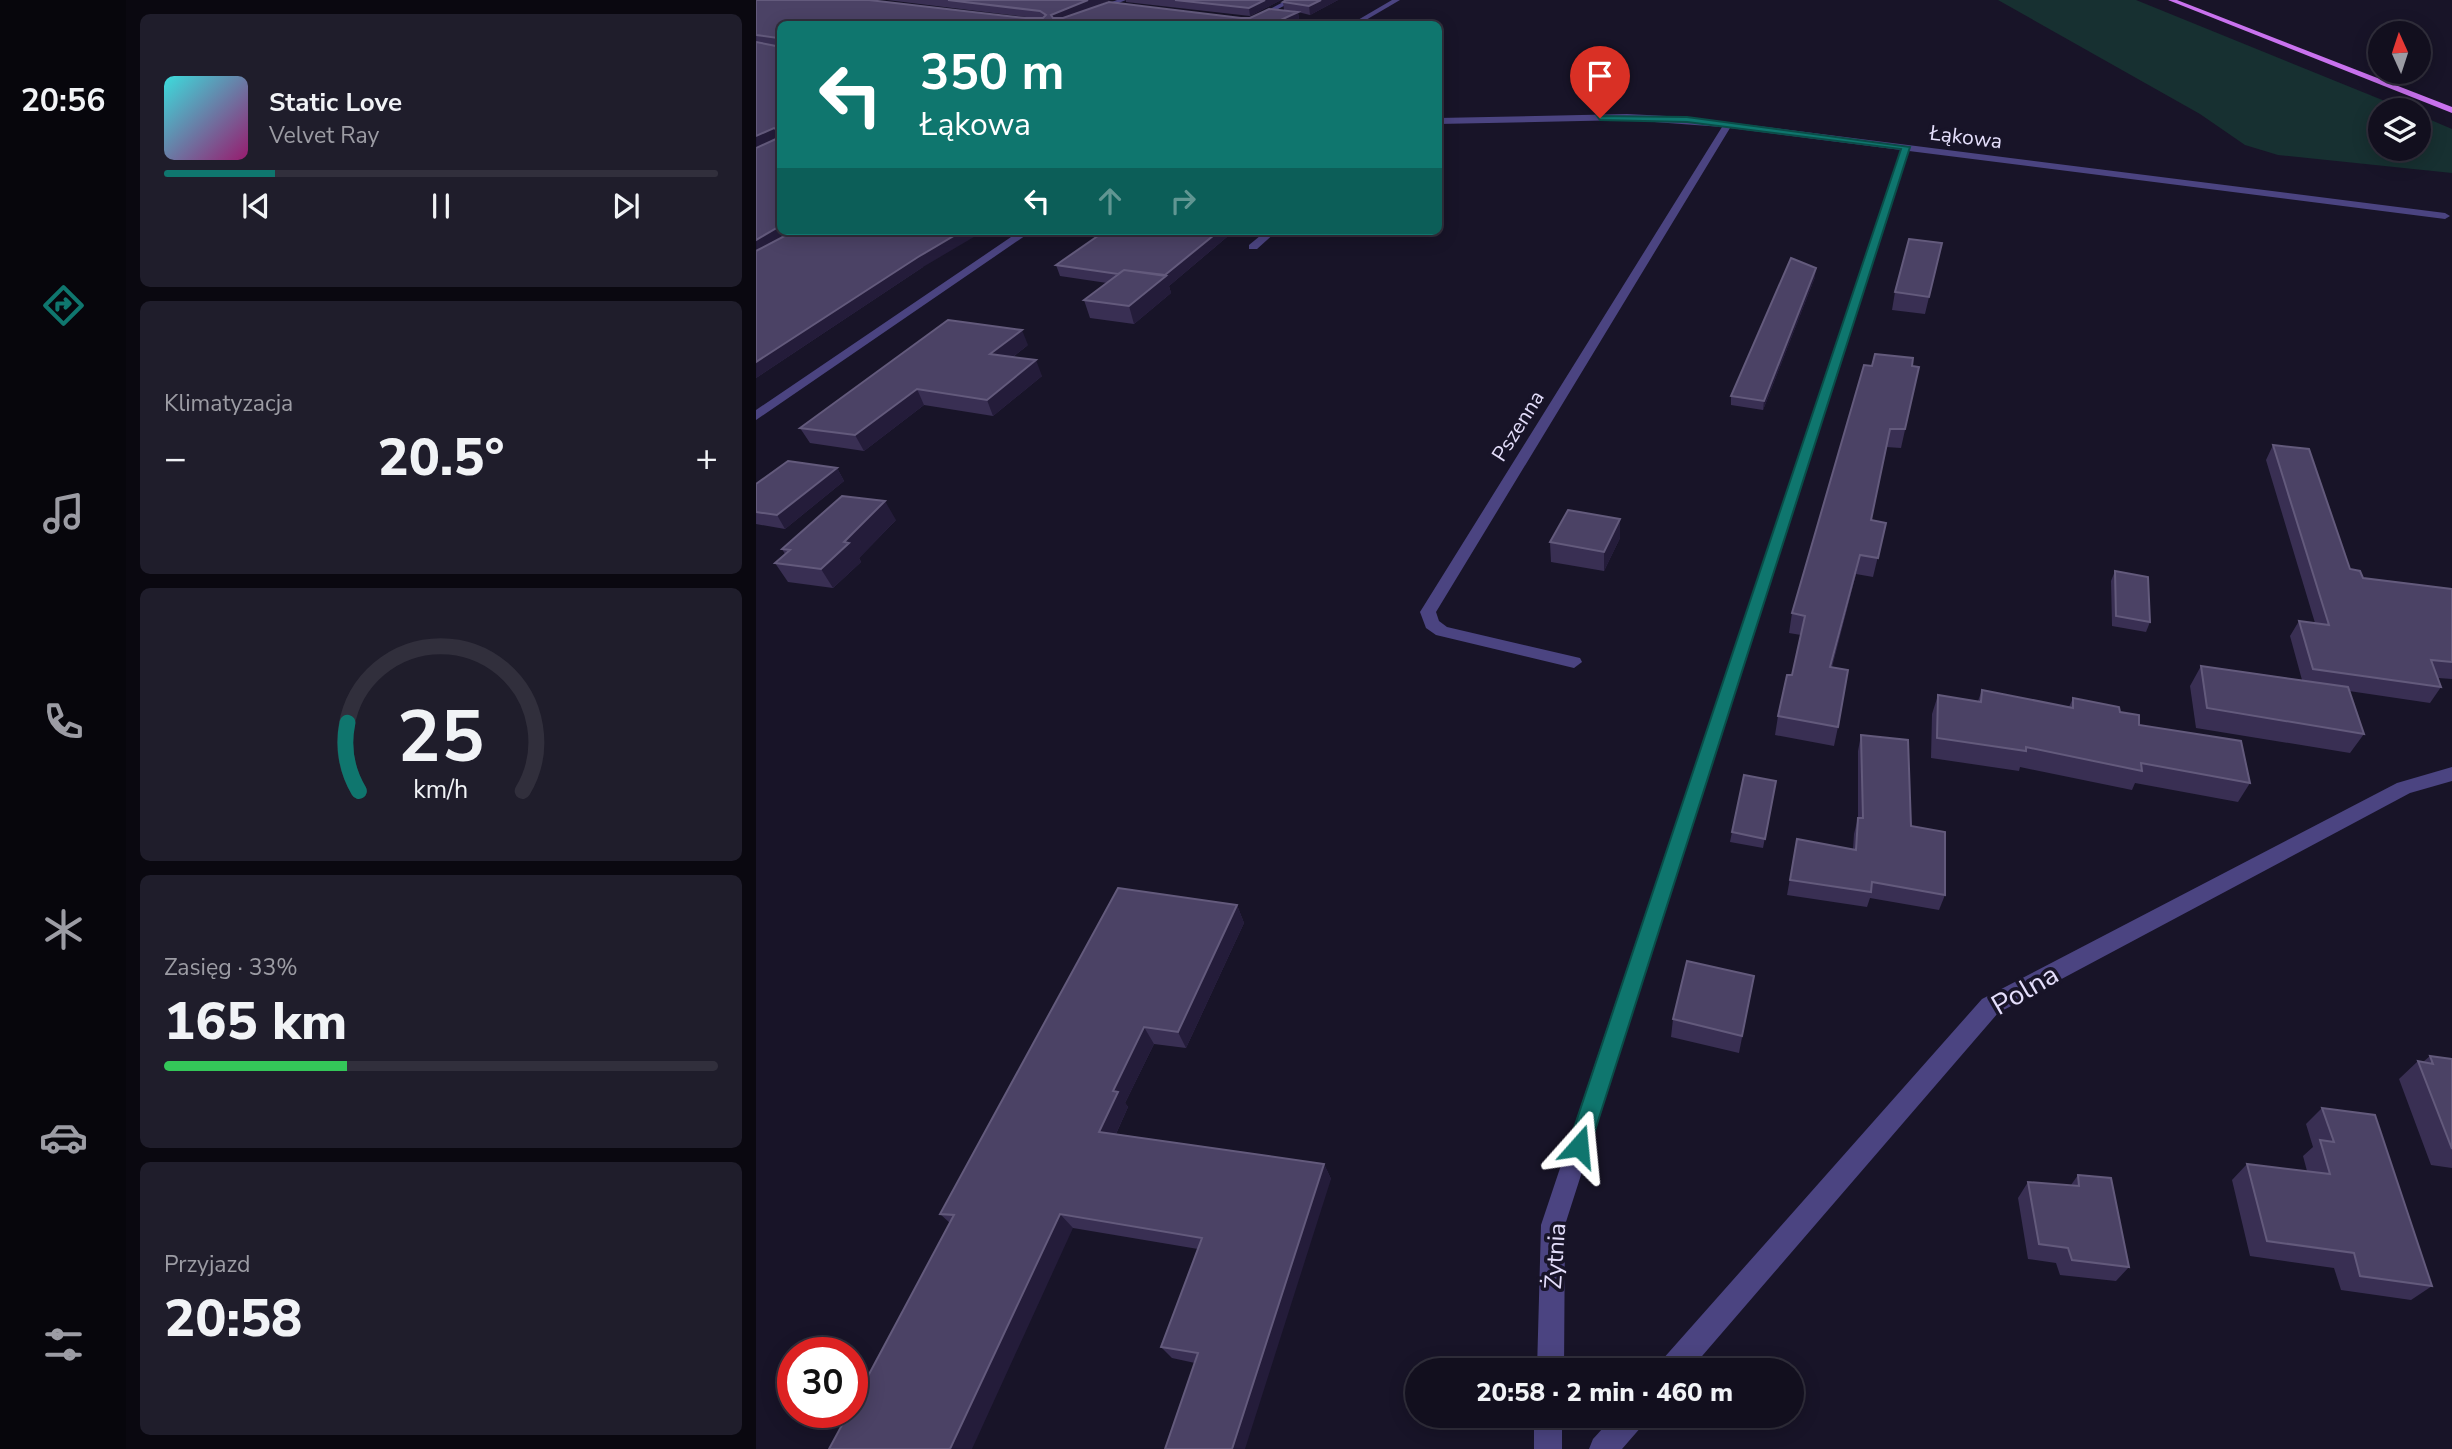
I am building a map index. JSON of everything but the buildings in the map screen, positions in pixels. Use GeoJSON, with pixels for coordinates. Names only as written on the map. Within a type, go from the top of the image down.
{"type":"FeatureCollection","features":[{"type":"Feature","properties":{"kind":"main road"},"geometry":{"type":"LineString","coordinates":[[2171,0],[2452,110]]}},
{"type":"Feature","properties":{"kind":"street"},"geometry":{"type":"LineString","coordinates":[[1248,21],[1292,0]]}},
{"type":"Feature","properties":{"kind":"street"},"geometry":{"type":"LineString","coordinates":[[1360,21],[1397,0]]}},
{"type":"Feature","properties":{"kind":"street"},"geometry":{"type":"LineString","coordinates":[[1068,21],[1124,3]]}},
{"type":"Feature","properties":{"kind":"street"},"geometry":{"type":"LineString","coordinates":[[1269,12],[1285,14]]}},
{"type":"Feature","properties":{"kind":"street","name":"Łąkowa"},"geometry":{"type":"LineString","coordinates":[[1442,121],[1627,117],[1728,125],[2445,216]]}},
{"type":"Feature","properties":{"kind":"street","name":"Pszenna"},"geometry":{"type":"LineString","coordinates":[[1574,662],[1442,631],[1432,624],[1428,612],[1728,125]]}},
{"type":"Feature","properties":{"kind":"street","name":"Żytnia"},"geometry":{"type":"LineString","coordinates":[[1550,1358],[1553,1225],[1906,147]]}},
{"type":"Feature","properties":{"kind":"street"},"geometry":{"type":"LineString","coordinates":[[756,416],[1021,235]]}},
{"type":"Feature","properties":{"kind":"street"},"geometry":{"type":"LineString","coordinates":[[1253,247],[1267,235]]}},
{"type":"Feature","properties":{"kind":"street","name":"Polna"},"geometry":{"type":"LineString","coordinates":[[1682,1358],[1990,1006],[2404,788],[2452,774]]}},
{"type":"Feature","properties":{"kind":"street"},"geometry":{"type":"LineString","coordinates":[[1548,1449],[1549,1428]]}},
{"type":"Feature","properties":{"kind":"street"},"geometry":{"type":"LineString","coordinates":[[1603,1449],[1621,1428]]}},
{"type":"Feature","properties":{"kind":"path"},"geometry":{"type":"LineString","coordinates":[[756,43],[777,46]]}},
{"type":"Feature","properties":{"kind":"green space"},"geometry":{"type":"Polygon","coordinates":[[[1998,0],[2136,0],[2377,98],[2368,98],[2368,161],[2431,161],[2431,120],[2452,129],[2452,173],[2278,155],[2245,145],[2200,114],[1998,0]]]}},
{"type":"Feature","properties":{"kind":"route"},"geometry":{"type":"LineString","coordinates":[[1579,1146],[1906,147],[1687,120],[1600,118]]}}]}
